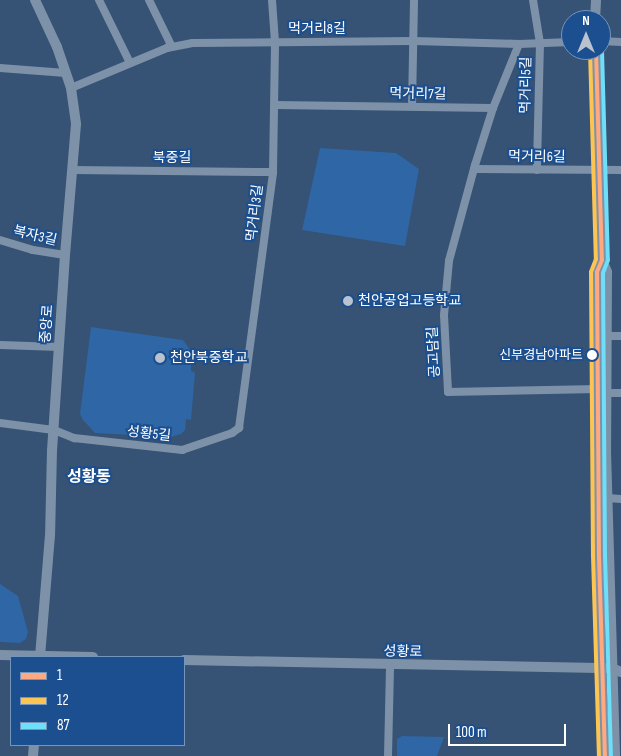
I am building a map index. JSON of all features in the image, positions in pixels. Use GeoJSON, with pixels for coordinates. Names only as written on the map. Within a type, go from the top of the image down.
{"type":"FeatureCollection","features":[{"type":"Feature","properties":{"kind":"street","name":"중앙로"},"geometry":{"type":"LineString","coordinates":[[35,0],[57,47],[66,72],[71,88],[76,124],[65,255],[54,430],[50,534],[40,656]]}},
{"type":"Feature","properties":{"kind":"street"},"geometry":{"type":"LineString","coordinates":[[99,0],[130,63]]}},
{"type":"Feature","properties":{"kind":"street"},"geometry":{"type":"LineString","coordinates":[[150,0],[172,47]]}},
{"type":"Feature","properties":{"kind":"street","name":"먹거리3길"},"geometry":{"type":"LineString","coordinates":[[239,428],[273,172],[275,42],[272,0]]}},
{"type":"Feature","properties":{"kind":"street"},"geometry":{"type":"LineString","coordinates":[[412,106],[414,0]]}},
{"type":"Feature","properties":{"kind":"street","name":"먹거리5길"},"geometry":{"type":"LineString","coordinates":[[533,0],[540,44],[537,170]]}},
{"type":"Feature","properties":{"kind":"street","name":"먹거리8길"},"geometry":{"type":"LineString","coordinates":[[71,88],[172,47],[192,42],[561,43]]}},
{"type":"Feature","properties":{"kind":"street"},"geometry":{"type":"LineString","coordinates":[[493,108],[519,44]]}},
{"type":"Feature","properties":{"kind":"street"},"geometry":{"type":"LineString","coordinates":[[596,60],[602,260],[606,272],[602,336],[601,669],[605,756]]}},
{"type":"Feature","properties":{"kind":"street"},"geometry":{"type":"LineString","coordinates":[[0,68],[66,72]]}},
{"type":"Feature","properties":{"kind":"street","name":"먹거리7길"},"geometry":{"type":"LineString","coordinates":[[275,105],[493,108]]}},
{"type":"Feature","properties":{"kind":"street","name":"공고담길"},"geometry":{"type":"LineString","coordinates":[[493,108],[474,168],[449,261],[444,315],[448,392],[602,391]]}},
{"type":"Feature","properties":{"kind":"street","name":"먹거리6길"},"geometry":{"type":"LineString","coordinates":[[474,168],[621,170]]}},
{"type":"Feature","properties":{"kind":"street","name":"북중길"},"geometry":{"type":"LineString","coordinates":[[72,170],[273,172]]}},
{"type":"Feature","properties":{"kind":"street","name":"복자3길"},"geometry":{"type":"LineString","coordinates":[[0,240],[33,250],[65,255]]}},
{"type":"Feature","properties":{"kind":"street"},"geometry":{"type":"LineString","coordinates":[[602,336],[621,336]]}},
{"type":"Feature","properties":{"kind":"street"},"geometry":{"type":"LineString","coordinates":[[0,345],[59,347]]}},
{"type":"Feature","properties":{"kind":"street"},"geometry":{"type":"LineString","coordinates":[[602,391],[621,393]]}},
{"type":"Feature","properties":{"kind":"street"},"geometry":{"type":"LineString","coordinates":[[602,391],[616,670],[615,756]]}},
{"type":"Feature","properties":{"kind":"street","name":"성황5길"},"geometry":{"type":"LineString","coordinates":[[0,423],[54,430],[74,438],[182,450],[239,428]]}},
{"type":"Feature","properties":{"kind":"street"},"geometry":{"type":"LineString","coordinates":[[607,498],[621,500]]}},
{"type":"Feature","properties":{"kind":"street"},"geometry":{"type":"LineString","coordinates":[[0,655],[20,656]]}},
{"type":"Feature","properties":{"kind":"street","name":"성황로"},"geometry":{"type":"LineString","coordinates":[[185,660],[616,670]]}},
{"type":"Feature","properties":{"kind":"street"},"geometry":{"type":"LineString","coordinates":[[388,756],[390,665]]}},
{"type":"Feature","properties":{"kind":"shaded area"},"geometry":{"type":"Polygon","coordinates":[[[320,148],[396,153],[419,169],[405,246],[302,230],[320,148]]]}},
{"type":"Feature","properties":{"kind":"shaded area"},"geometry":{"type":"Polygon","coordinates":[[[91,327],[183,340],[191,351],[191,371],[195,373],[191,420],[186,419],[185,430],[181,434],[171,437],[95,433],[83,420],[80,414],[91,327]]]}},
{"type":"Feature","properties":{"kind":"shaded area"},"geometry":{"type":"Polygon","coordinates":[[[0,584],[18,596],[28,632],[26,639],[20,643],[0,642],[0,584]]]}},
{"type":"Feature","properties":{"kind":"shaded area"},"geometry":{"type":"Polygon","coordinates":[[[402,736],[444,737],[437,756],[397,756],[397,739],[402,736]]]}},
{"type":"Feature","properties":{"kind":"transit line","name":"12"},"geometry":{"type":"LineString","coordinates":[[590,60],[596,259],[591,272],[593,556],[599,756]]}},
{"type":"Feature","properties":{"kind":"transit line","name":"1"},"geometry":{"type":"LineString","coordinates":[[596,60],[602,260],[597,272],[599,556],[605,756]]}},
{"type":"Feature","properties":{"kind":"transit line","name":"87"},"geometry":{"type":"LineString","coordinates":[[602,60],[608,260],[603,273],[605,556],[611,756]]}},
{"type":"Feature","properties":{"kind":"place","name":"천안공업고등학교"},"geometry":{"type":"Point","coordinates":[348,301]}},
{"type":"Feature","properties":{"kind":"place","name":"신부경남아파트"},"geometry":{"type":"Point","coordinates":[592,355]}},
{"type":"Feature","properties":{"kind":"place","name":"천안북중학교"},"geometry":{"type":"Point","coordinates":[160,358]}},
{"type":"Feature","properties":{"kind":"district","name":"성황동"},"geometry":{"type":"Point","coordinates":[89,478]}}]}
